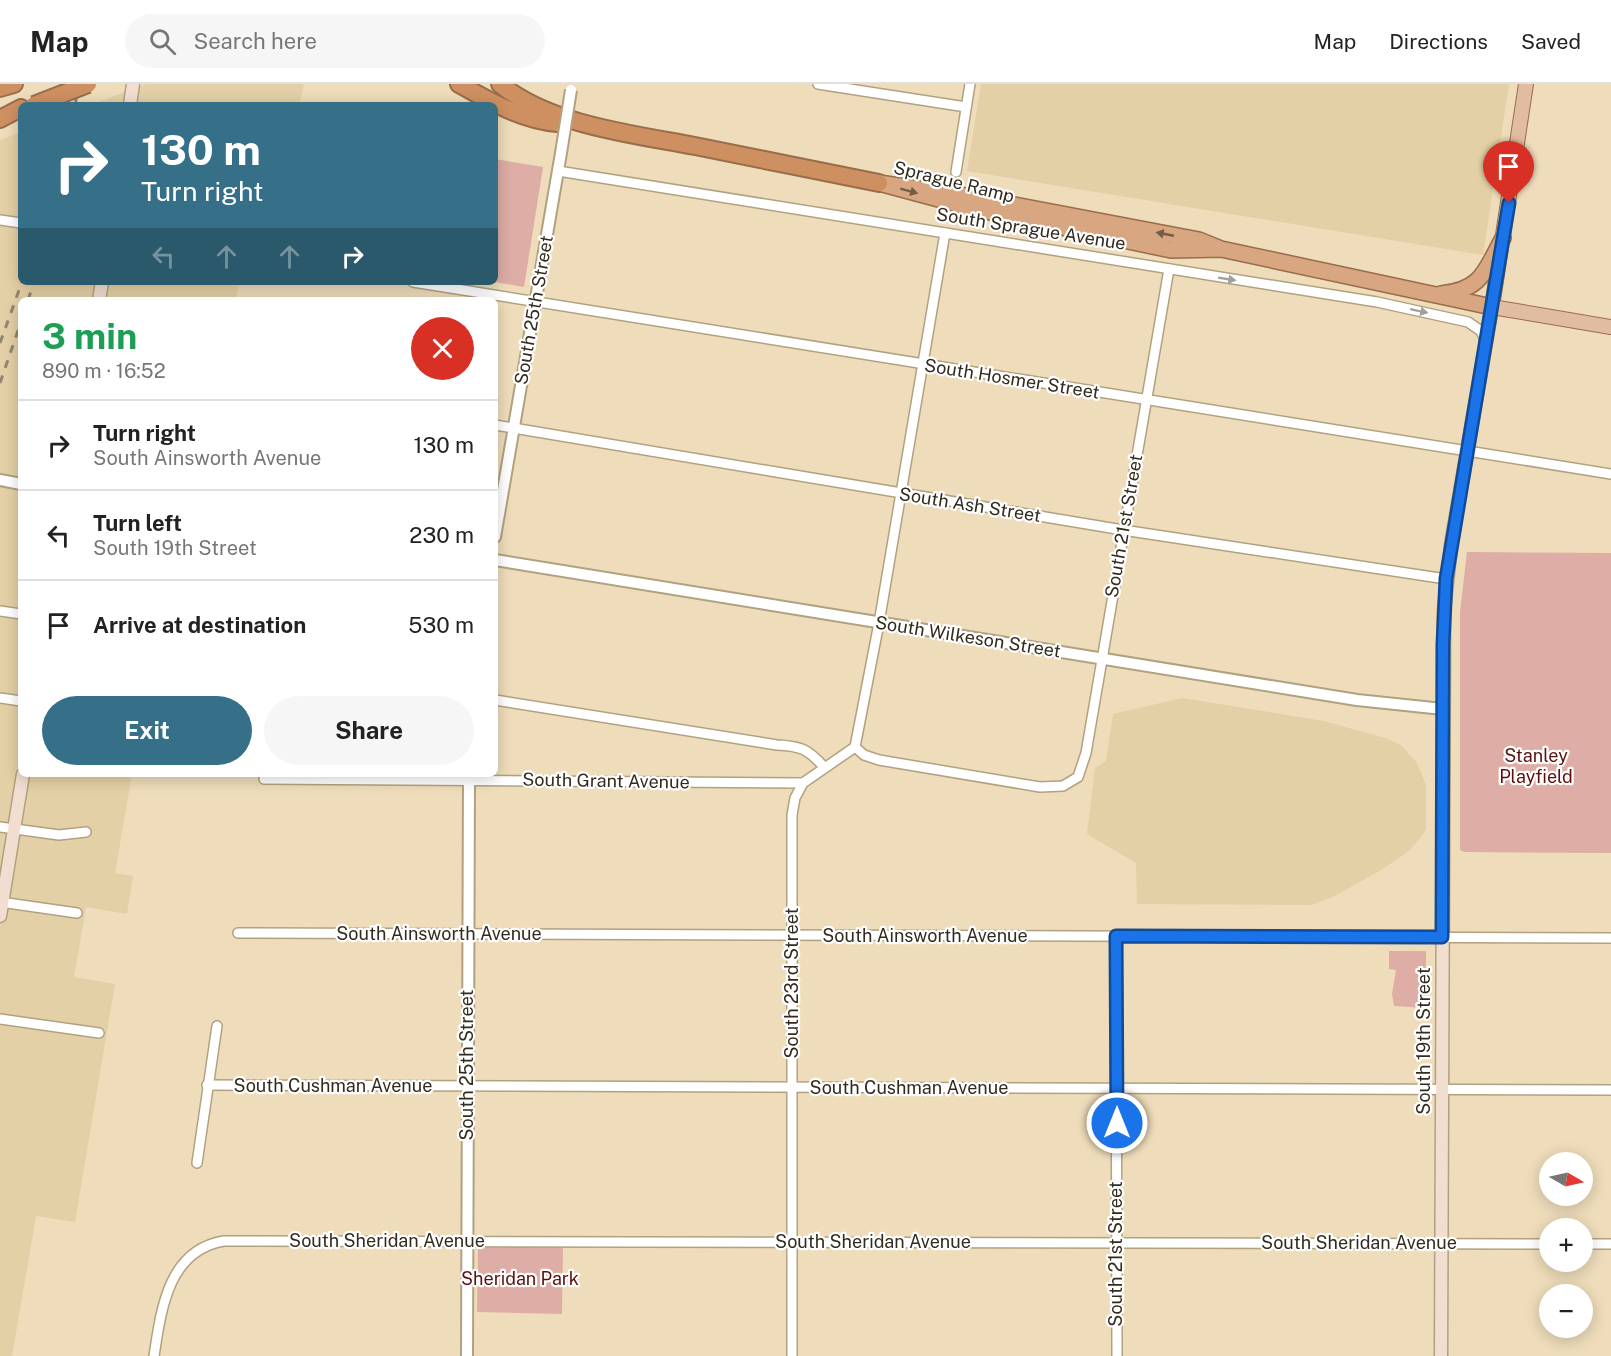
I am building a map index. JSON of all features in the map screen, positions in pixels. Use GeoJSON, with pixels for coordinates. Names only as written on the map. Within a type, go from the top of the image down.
{"type":"FeatureCollection","features":[{"type":"Feature","properties":{"kind":"highway"},"geometry":{"type":"LineString","coordinates":[[0,88],[14,84]]}},
{"type":"Feature","properties":{"kind":"highway"},"geometry":{"type":"LineString","coordinates":[[32,102],[65,84]]}},
{"type":"Feature","properties":{"kind":"highway"},"geometry":{"type":"LineString","coordinates":[[42,102],[88,84]]}},
{"type":"Feature","properties":{"kind":"highway"},"geometry":{"type":"LineString","coordinates":[[459,84],[493,102]]}},
{"type":"Feature","properties":{"kind":"highway"},"geometry":{"type":"LineString","coordinates":[[500,84],[530,105],[558,116],[879,183]]}},
{"type":"Feature","properties":{"kind":"highway"},"geometry":{"type":"LineString","coordinates":[[507,84],[530,105]]}},
{"type":"Feature","properties":{"kind":"highway"},"geometry":{"type":"LineString","coordinates":[[498,104],[530,118],[554,123],[594,125]]}},
{"type":"Feature","properties":{"kind":"highway","name":"Sprague Ramp"},"geometry":{"type":"LineString","coordinates":[[879,183],[972,196],[1199,240],[1221,249],[1492,307]]}},
{"type":"Feature","properties":{"kind":"highway"},"geometry":{"type":"LineString","coordinates":[[1431,295],[1460,290],[1477,282],[1503,238]]}},
{"type":"Feature","properties":{"kind":"main road"},"geometry":{"type":"LineString","coordinates":[[130,102],[133,84]]}},
{"type":"Feature","properties":{"kind":"main road","name":"South 19th Street"},"geometry":{"type":"LineString","coordinates":[[1441,1356],[1443,621],[1446,579],[1492,307],[1526,84]]}},
{"type":"Feature","properties":{"kind":"main road"},"geometry":{"type":"LineString","coordinates":[[1492,307],[1611,327]]}},
{"type":"Feature","properties":{"kind":"main road"},"geometry":{"type":"LineString","coordinates":[[0,916],[23,777]]}},
{"type":"Feature","properties":{"kind":"street"},"geometry":{"type":"LineString","coordinates":[[818,84],[966,107]]}},
{"type":"Feature","properties":{"kind":"street"},"geometry":{"type":"LineString","coordinates":[[956,172],[970,84]]}},
{"type":"Feature","properties":{"kind":"street","name":"South 25th Street"},"geometry":{"type":"LineString","coordinates":[[498,520],[571,87]]}},
{"type":"Feature","properties":{"kind":"street","name":"South Sprague Avenue"},"geometry":{"type":"LineString","coordinates":[[558,171],[1377,302],[1468,322],[1481,331],[1486,343]]}},
{"type":"Feature","properties":{"kind":"street"},"geometry":{"type":"LineString","coordinates":[[0,220],[18,223]]}},
{"type":"Feature","properties":{"kind":"street"},"geometry":{"type":"LineString","coordinates":[[803,783],[855,747],[879,622],[945,233]]}},
{"type":"Feature","properties":{"kind":"street","name":"South 21st Street"},"geometry":{"type":"LineString","coordinates":[[855,747],[864,755],[879,760],[1029,785],[1053,787],[1074,781],[1082,768],[1169,269]]}},
{"type":"Feature","properties":{"kind":"street","name":"South Hosmer Street"},"geometry":{"type":"LineString","coordinates":[[431,285],[1611,474]]}},
{"type":"Feature","properties":{"kind":"street","name":"South Ash Street"},"geometry":{"type":"LineString","coordinates":[[498,426],[1124,530],[1446,579]]}},
{"type":"Feature","properties":{"kind":"street"},"geometry":{"type":"LineString","coordinates":[[0,480],[18,483]]}},
{"type":"Feature","properties":{"kind":"street","name":"South Wilkeson Street"},"geometry":{"type":"LineString","coordinates":[[498,560],[1357,700],[1443,709]]}},
{"type":"Feature","properties":{"kind":"street"},"geometry":{"type":"LineString","coordinates":[[0,611],[18,614]]}},
{"type":"Feature","properties":{"kind":"street"},"geometry":{"type":"LineString","coordinates":[[0,698],[18,701]]}},
{"type":"Feature","properties":{"kind":"street"},"geometry":{"type":"LineString","coordinates":[[498,700],[804,748],[824,767]]}},
{"type":"Feature","properties":{"kind":"street","name":"South 25th Street"},"geometry":{"type":"LineString","coordinates":[[467,1356],[469,777]]}},
{"type":"Feature","properties":{"kind":"street","name":"South Grant Avenue"},"geometry":{"type":"LineString","coordinates":[[264,779],[469,777],[803,783]]}},
{"type":"Feature","properties":{"kind":"street","name":"South 23rd Street"},"geometry":{"type":"LineString","coordinates":[[792,1356],[792,815],[795,798],[803,783]]}},
{"type":"Feature","properties":{"kind":"street"},"geometry":{"type":"LineString","coordinates":[[0,827],[59,835],[86,832]]}},
{"type":"Feature","properties":{"kind":"street"},"geometry":{"type":"LineString","coordinates":[[1,902],[76,913]]}},
{"type":"Feature","properties":{"kind":"street","name":"South Ainsworth Avenue"},"geometry":{"type":"LineString","coordinates":[[238,933],[1611,938]]}},
{"type":"Feature","properties":{"kind":"street","name":"South 21st Street"},"geometry":{"type":"LineString","coordinates":[[1116,936],[1117,1356]]}},
{"type":"Feature","properties":{"kind":"street"},"geometry":{"type":"LineString","coordinates":[[0,1019],[99,1033]]}},
{"type":"Feature","properties":{"kind":"street"},"geometry":{"type":"LineString","coordinates":[[196,1163],[217,1026]]}},
{"type":"Feature","properties":{"kind":"street","name":"South Cushman Avenue"},"geometry":{"type":"LineString","coordinates":[[207,1085],[1611,1090]]}},
{"type":"Feature","properties":{"kind":"street","name":"South Sheridan Avenue"},"geometry":{"type":"LineString","coordinates":[[154,1356],[166,1295],[178,1272],[187,1259],[198,1250],[217,1242],[1539,1244]]}},
{"type":"Feature","properties":{"kind":"street"},"geometry":{"type":"LineString","coordinates":[[1593,1244],[1611,1244]]}},
{"type":"Feature","properties":{"kind":"shaded area"},"geometry":{"type":"Polygon","coordinates":[[[146,84],[304,84],[300,102],[99,102],[146,84]]]}},
{"type":"Feature","properties":{"kind":"shaded area"},"geometry":{"type":"Polygon","coordinates":[[[981,84],[1509,84],[1483,255],[967,171],[981,84]]]}},
{"type":"Feature","properties":{"kind":"shaded area"},"geometry":{"type":"Polygon","coordinates":[[[18,133],[18,285],[238,285],[236,297],[18,297],[18,777],[131,777],[115,873],[133,876],[127,914],[86,907],[74,977],[115,984],[75,1222],[36,1216],[12,1356],[0,1356],[0,140],[18,133]]]}},
{"type":"Feature","properties":{"kind":"shaded area"},"geometry":{"type":"Polygon","coordinates":[[[1182,698],[1324,721],[1388,739],[1402,746],[1417,763],[1426,785],[1426,829],[1409,851],[1381,870],[1333,897],[1311,905],[1137,904],[1136,863],[1087,834],[1095,768],[1106,761],[1113,714],[1182,698]]]}},
{"type":"Feature","properties":{"kind":"green space"},"geometry":{"type":"Polygon","coordinates":[[[498,160],[543,167],[524,287],[498,283],[498,160]]]}},
{"type":"Feature","properties":{"kind":"green space","name":"Stanley Playfield"},"geometry":{"type":"Polygon","coordinates":[[[1467,552],[1611,553],[1611,853],[1464,852],[1460,850],[1460,612],[1467,552]]]}},
{"type":"Feature","properties":{"kind":"green space"},"geometry":{"type":"Polygon","coordinates":[[[1389,951],[1426,951],[1426,1008],[1394,1006],[1392,994],[1396,970],[1389,969],[1389,951]]]}},
{"type":"Feature","properties":{"kind":"green space","name":"Sheridan Park"},"geometry":{"type":"Polygon","coordinates":[[[478,1245],[563,1246],[562,1314],[477,1312],[478,1245]]]}},
{"type":"Feature","properties":{"kind":"railway"},"geometry":{"type":"LineString","coordinates":[[61,102],[64,84]]}},
{"type":"Feature","properties":{"kind":"railway"},"geometry":{"type":"LineString","coordinates":[[76,102],[79,84]]}},
{"type":"Feature","properties":{"kind":"railway"},"geometry":{"type":"LineString","coordinates":[[0,343],[21,285]]}},
{"type":"Feature","properties":{"kind":"railway"},"geometry":{"type":"LineString","coordinates":[[29,297],[33,285]]}},
{"type":"Feature","properties":{"kind":"railway"},"geometry":{"type":"LineString","coordinates":[[0,383],[18,331]]}},
{"type":"Feature","properties":{"kind":"route"},"geometry":{"type":"LineString","coordinates":[[1117,1123],[1116,936],[1442,937],[1443,644],[1446,579],[1509,203]]}}]}
